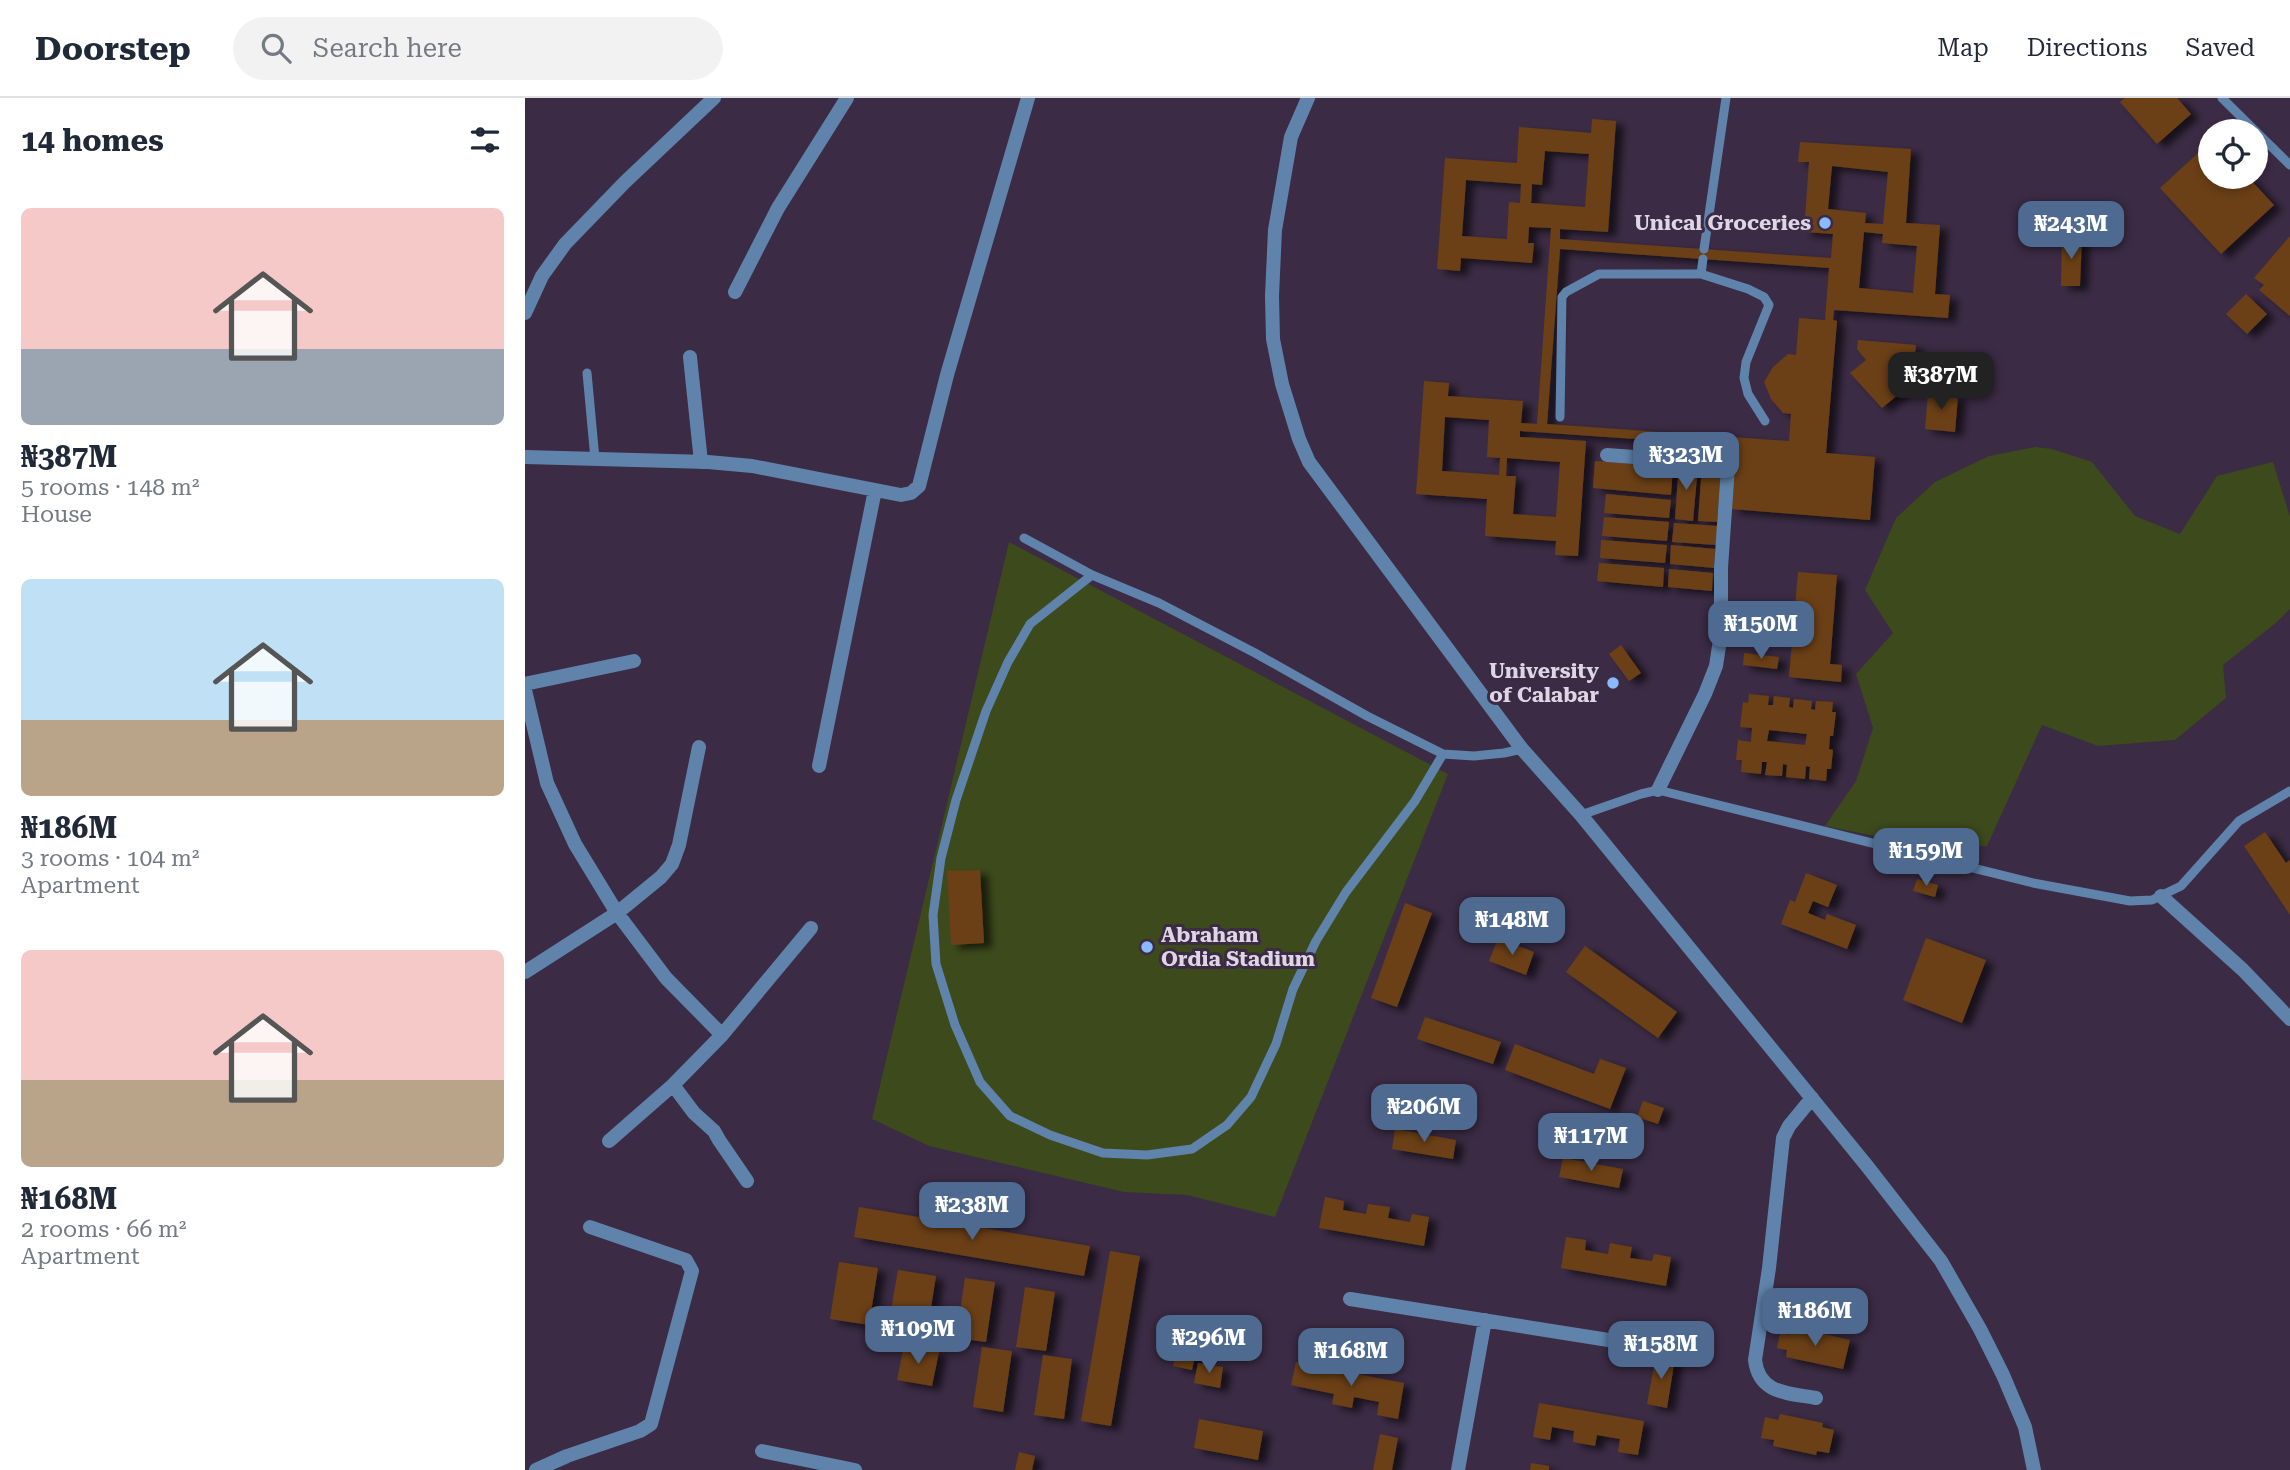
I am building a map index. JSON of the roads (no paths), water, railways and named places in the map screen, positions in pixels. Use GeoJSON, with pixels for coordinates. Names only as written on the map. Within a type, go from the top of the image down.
{"type":"FeatureCollection","features":[{"type":"Feature","properties":{"kind":"street"},"geometry":{"type":"LineString","coordinates":[[525,313],[542,276],[565,244],[714,98]]}},
{"type":"Feature","properties":{"kind":"street"},"geometry":{"type":"LineString","coordinates":[[735,292],[778,208],[847,98]]}},
{"type":"Feature","properties":{"kind":"street"},"geometry":{"type":"LineString","coordinates":[[525,457],[701,461],[752,466],[901,495],[911,493],[919,486],[947,376],[1028,98]]}},
{"type":"Feature","properties":{"kind":"street"},"geometry":{"type":"LineString","coordinates":[[1308,98],[1291,137],[1275,230],[1272,296],[1273,339],[1282,384],[1309,462],[1522,749],[1581,815],[1941,1261],[2003,1375],[2025,1427],[2034,1470]]}},
{"type":"Feature","properties":{"kind":"street"},"geometry":{"type":"LineString","coordinates":[[690,357],[701,461]]}},
{"type":"Feature","properties":{"kind":"street"},"geometry":{"type":"LineString","coordinates":[[1607,455],[1729,458],[1721,568],[1721,633],[1716,666],[1658,790]]}},
{"type":"Feature","properties":{"kind":"street"},"geometry":{"type":"LineString","coordinates":[[819,765],[876,491]]}},
{"type":"Feature","properties":{"kind":"street"},"geometry":{"type":"LineString","coordinates":[[525,684],[634,661]]}},
{"type":"Feature","properties":{"kind":"street"},"geometry":{"type":"LineString","coordinates":[[525,690],[541,764],[575,844],[617,913],[666,978],[722,1035]]}},
{"type":"Feature","properties":{"kind":"street"},"geometry":{"type":"LineString","coordinates":[[525,972],[617,913],[661,877],[671,864],[679,845],[699,747]]}},
{"type":"Feature","properties":{"kind":"street"},"geometry":{"type":"LineString","coordinates":[[2161,896],[2243,970],[2290,1019]]}},
{"type":"Feature","properties":{"kind":"street"},"geometry":{"type":"LineString","coordinates":[[609,1141],[673,1085],[722,1035],[811,928]]}},
{"type":"Feature","properties":{"kind":"street"},"geometry":{"type":"LineString","coordinates":[[673,1085],[694,1113],[714,1131],[747,1181]]}},
{"type":"Feature","properties":{"kind":"street"},"geometry":{"type":"LineString","coordinates":[[1812,1098],[1789,1126],[1783,1138],[1769,1268],[1755,1360],[1756,1374],[1768,1386],[1816,1398]]}},
{"type":"Feature","properties":{"kind":"street"},"geometry":{"type":"LineString","coordinates":[[536,1470],[567,1456],[640,1432],[651,1424],[692,1271],[686,1260],[590,1227]]}},
{"type":"Feature","properties":{"kind":"street"},"geometry":{"type":"LineString","coordinates":[[1350,1299],[1621,1342]]}},
{"type":"Feature","properties":{"kind":"street"},"geometry":{"type":"LineString","coordinates":[[1458,1470],[1485,1320]]}},
{"type":"Feature","properties":{"kind":"street"},"geometry":{"type":"LineString","coordinates":[[762,1451],[855,1470]]}},
{"type":"Feature","properties":{"kind":"lane"},"geometry":{"type":"LineString","coordinates":[[1701,274],[1726,98]]}},
{"type":"Feature","properties":{"kind":"lane"},"geometry":{"type":"LineString","coordinates":[[2222,98],[2290,165]]}},
{"type":"Feature","properties":{"kind":"lane"},"geometry":{"type":"LineString","coordinates":[[1560,416],[1562,297],[1566,292],[1599,274],[1701,274],[1748,289],[1764,297],[1769,305],[1746,362],[1744,378],[1748,394],[1765,421]]}},
{"type":"Feature","properties":{"kind":"lane"},"geometry":{"type":"LineString","coordinates":[[587,373],[595,459]]}},
{"type":"Feature","properties":{"kind":"lane"},"geometry":{"type":"LineString","coordinates":[[1024,538],[1092,575],[1183,616],[1443,754],[1473,756],[1522,749]]}},
{"type":"Feature","properties":{"kind":"lane"},"geometry":{"type":"LineString","coordinates":[[1092,575],[1030,624],[1008,662],[986,711],[956,800],[941,858],[933,915],[936,964],[955,1025],[980,1082],[1010,1116],[1050,1135],[1103,1153],[1147,1155],[1192,1149],[1227,1125],[1251,1097],[1276,1044],[1293,989],[1317,941],[1346,892],[1415,801],[1443,754]]}},
{"type":"Feature","properties":{"kind":"lane"},"geometry":{"type":"LineString","coordinates":[[1581,815],[1658,790],[2033,883],[2130,901],[2152,900],[2181,886],[2239,821],[2290,791]]}},
{"type":"Feature","properties":{"kind":"place","name":"Unical Groceries"},"geometry":{"type":"Point","coordinates":[1825,223]}},
{"type":"Feature","properties":{"kind":"place","name":"University of Calabar"},"geometry":{"type":"Point","coordinates":[1613,683]}},
{"type":"Feature","properties":{"kind":"place","name":"Abraham Ordia Stadium"},"geometry":{"type":"Point","coordinates":[1147,947]}}]}
